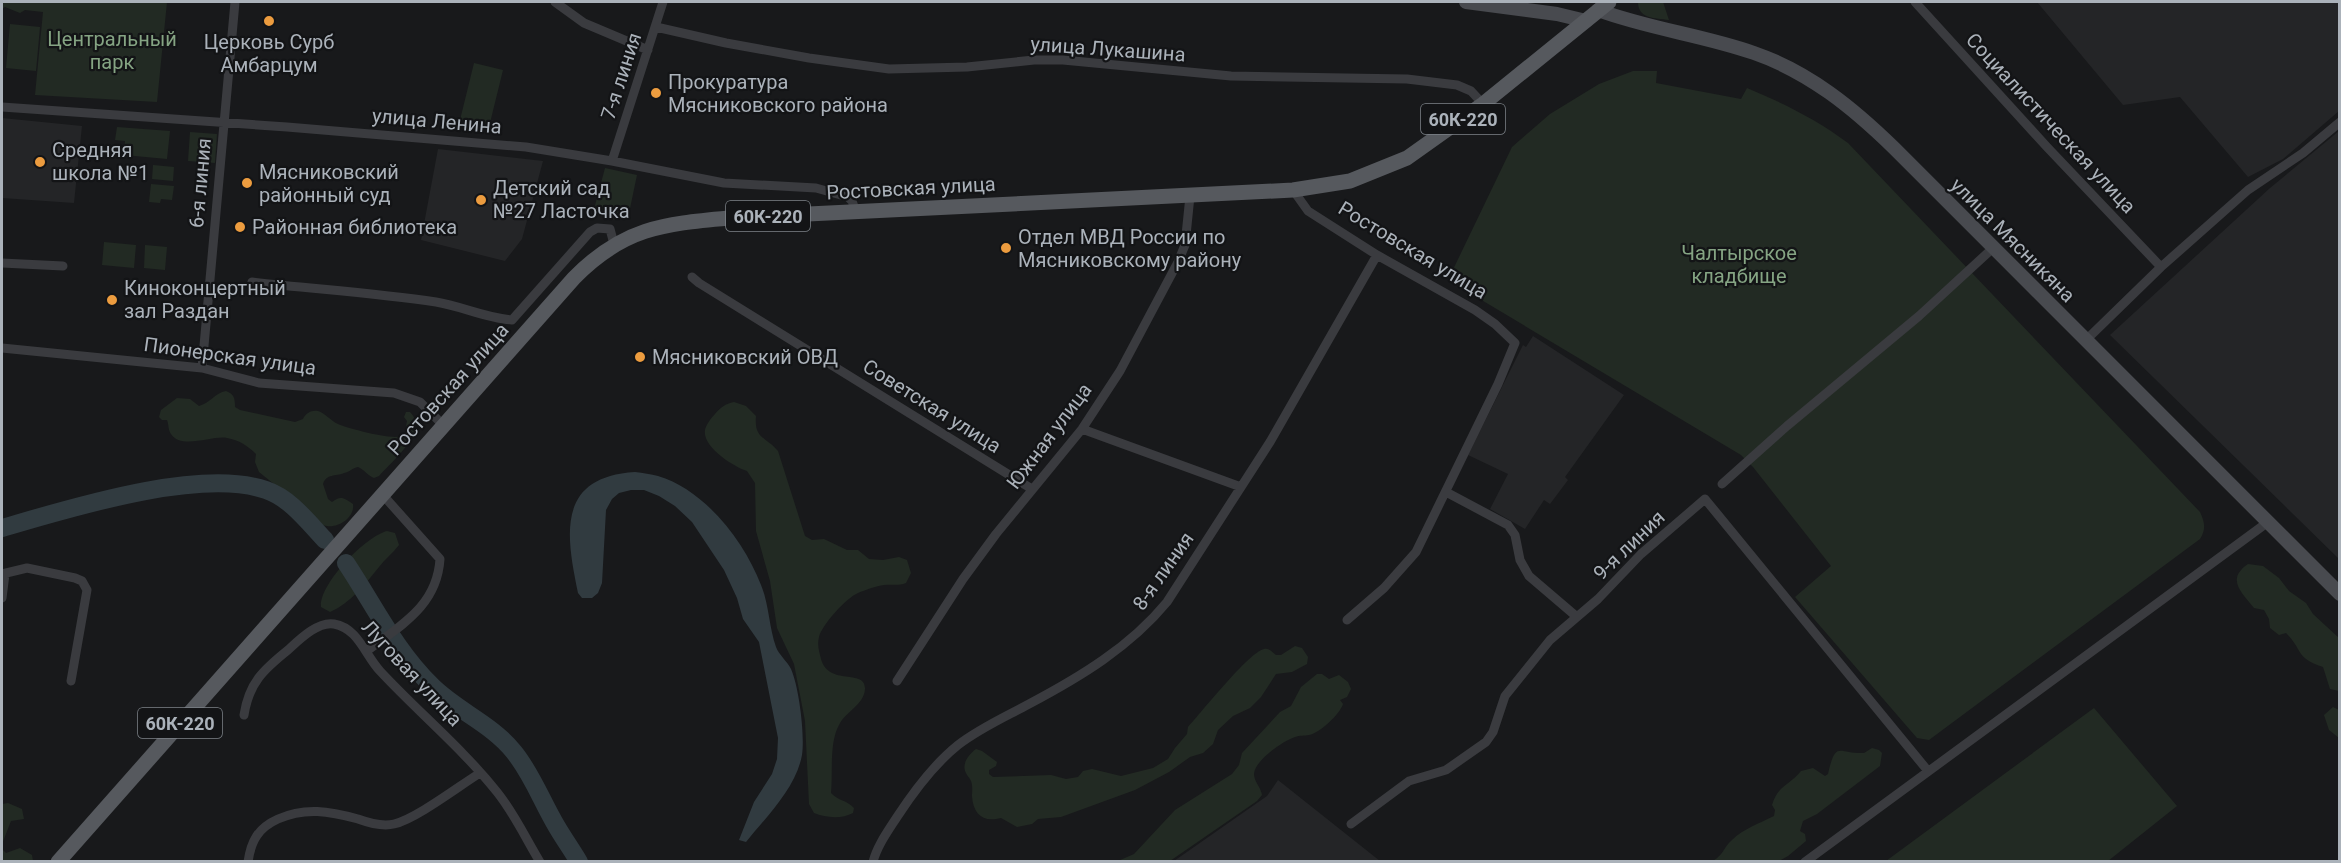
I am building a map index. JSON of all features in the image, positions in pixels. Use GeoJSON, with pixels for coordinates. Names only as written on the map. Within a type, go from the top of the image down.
{"type":"FeatureCollection","features":[{"type":"Feature","properties":{"kind":"main road","name":"Ростовская улица"},"geometry":{"type":"LineString","coordinates":[[58,861],[574,278],[614,244],[650,229],[694,221],[1293,190],[1350,181],[1389,166],[1426,146],[1483,104],[1604,6]]}},
{"type":"Feature","properties":{"kind":"street","name":"6-я линия"},"geometry":{"type":"LineString","coordinates":[[202,368],[235,2]]}},
{"type":"Feature","properties":{"kind":"street"},"geometry":{"type":"LineString","coordinates":[[555,2],[584,23],[648,50]]}},
{"type":"Feature","properties":{"kind":"street","name":"7-я линия"},"geometry":{"type":"LineString","coordinates":[[612,161],[663,2]]}},
{"type":"Feature","properties":{"kind":"street"},"geometry":{"type":"LineString","coordinates":[[1466,2],[1557,14],[1586,21]]}},
{"type":"Feature","properties":{"kind":"street","name":"Социалистическая улица"},"geometry":{"type":"LineString","coordinates":[[1916,2],[2046,147],[2161,267]]}},
{"type":"Feature","properties":{"kind":"street","name":"улица Мясникяна"},"geometry":{"type":"LineString","coordinates":[[1604,6],[1631,22],[1755,53],[1804,76],[1828,91],[1874,128],[2340,594]]}},
{"type":"Feature","properties":{"kind":"street","name":"улица Лукашина"},"geometry":{"type":"LineString","coordinates":[[656,27],[726,44],[890,69],[967,67],[1034,60],[1063,60],[1231,76],[1407,79],[1457,86],[1471,91],[1483,104]]}},
{"type":"Feature","properties":{"kind":"street","name":"улица Ленина"},"geometry":{"type":"LineString","coordinates":[[2,107],[435,138],[526,147],[724,183],[816,188],[848,197],[856,212]]}},
{"type":"Feature","properties":{"kind":"street"},"geometry":{"type":"LineString","coordinates":[[2085,341],[2161,267],[2254,185],[2303,153],[2340,122]]}},
{"type":"Feature","properties":{"kind":"street","name":"Ростовская улица"},"geometry":{"type":"LineString","coordinates":[[1293,190],[1308,211],[1377,255],[1475,310],[1495,324],[1515,343],[1503,374],[1446,492]]}},
{"type":"Feature","properties":{"kind":"street","name":"Южная улица"},"geometry":{"type":"LineString","coordinates":[[897,681],[963,579],[996,534],[1082,429],[1120,370],[1168,284],[1185,245],[1190,196]]}},
{"type":"Feature","properties":{"kind":"street"},"geometry":{"type":"LineString","coordinates":[[252,282],[433,302],[512,320],[590,232],[597,228],[610,229],[614,244]]}},
{"type":"Feature","properties":{"kind":"street"},"geometry":{"type":"LineString","coordinates":[[1722,484],[1918,316],[1993,248]]}},
{"type":"Feature","properties":{"kind":"street","name":"8-я линия"},"geometry":{"type":"LineString","coordinates":[[873,861],[891,827],[930,772],[960,744],[980,730],[1088,670],[1123,646],[1145,627],[1167,602],[1241,487],[1377,255]]}},
{"type":"Feature","properties":{"kind":"street"},"geometry":{"type":"LineString","coordinates":[[2,263],[63,266]]}},
{"type":"Feature","properties":{"kind":"street","name":"Советская улица"},"geometry":{"type":"LineString","coordinates":[[692,277],[699,284],[1032,489]]}},
{"type":"Feature","properties":{"kind":"street","name":"Пионерская улица"},"geometry":{"type":"LineString","coordinates":[[2,348],[202,368],[260,383],[394,393],[420,402],[443,425]]}},
{"type":"Feature","properties":{"kind":"street"},"geometry":{"type":"LineString","coordinates":[[1082,429],[1241,487]]}},
{"type":"Feature","properties":{"kind":"street"},"geometry":{"type":"LineString","coordinates":[[1347,620],[1384,588],[1416,552],[1446,492],[1508,525],[1515,535],[1520,560],[1529,576],[1577,617]]}},
{"type":"Feature","properties":{"kind":"street"},"geometry":{"type":"LineString","coordinates":[[367,651],[425,603],[437,581],[440,559],[382,494]]}},
{"type":"Feature","properties":{"kind":"street","name":"9-я линия"},"geometry":{"type":"LineString","coordinates":[[1351,824],[1408,781],[1446,770],[1486,742],[1493,732],[1505,696],[1550,640],[1599,600],[1641,554],[1705,499],[1928,771]]}},
{"type":"Feature","properties":{"kind":"street"},"geometry":{"type":"LineString","coordinates":[[1805,861],[2268,522]]}},
{"type":"Feature","properties":{"kind":"street"},"geometry":{"type":"LineString","coordinates":[[2,598],[3,574],[27,568],[75,578],[86,586],[71,681]]}},
{"type":"Feature","properties":{"kind":"street","name":"Луговая улица"},"geometry":{"type":"LineString","coordinates":[[244,715],[251,688],[258,677],[284,652],[321,626],[329,623],[344,627],[367,651],[371,661],[430,719],[498,793],[540,861]]}},
{"type":"Feature","properties":{"kind":"street"},"geometry":{"type":"LineString","coordinates":[[248,861],[250,846],[258,833],[264,827],[284,817],[298,812],[324,811],[377,824],[394,824],[415,814],[480,773]]}},
{"type":"Feature","properties":{"kind":"shaded area"},"geometry":{"type":"Polygon","coordinates":[[[2037,2],[2339,2],[2339,111],[2283,159],[2248,177],[2180,97],[2123,105],[2037,2]]]}},
{"type":"Feature","properties":{"kind":"shaded area","name":"Средняя школа №1"},"geometry":{"type":"Polygon","coordinates":[[[2,118],[82,126],[74,203],[2,198],[2,118]]]}},
{"type":"Feature","properties":{"kind":"shaded area"},"geometry":{"type":"Polygon","coordinates":[[[2339,131],[2339,559],[2110,335],[2270,188],[2339,131]]]}},
{"type":"Feature","properties":{"kind":"shaded area","name":"Детский сад №27 Ласточка"},"geometry":{"type":"Polygon","coordinates":[[[438,149],[543,161],[522,239],[505,261],[421,240],[438,149]]]}},
{"type":"Feature","properties":{"kind":"shaded area"},"geometry":{"type":"Polygon","coordinates":[[[1533,336],[1624,395],[1565,477],[1568,480],[1550,504],[1544,500],[1525,529],[1490,509],[1508,474],[1468,455],[1523,345],[1526,347],[1533,336]]]}},
{"type":"Feature","properties":{"kind":"shaded area"},"geometry":{"type":"Polygon","coordinates":[[[635,472],[658,476],[675,483],[692,493],[721,519],[754,568],[766,600],[776,647],[794,677],[803,736],[799,767],[780,801],[746,842],[739,840],[754,802],[772,774],[777,759],[778,738],[759,642],[743,619],[737,598],[724,570],[692,522],[675,506],[644,490],[619,493],[612,499],[606,510],[602,583],[598,593],[592,598],[582,598],[578,593],[570,531],[572,513],[579,497],[591,485],[609,476],[635,472]]]}},
{"type":"Feature","properties":{"kind":"shaded area"},"geometry":{"type":"Polygon","coordinates":[[[1278,780],[1380,861],[1174,861],[1267,796],[1278,780]]]}},
{"type":"Feature","properties":{"kind":"green space","name":"Центральный парк"},"geometry":{"type":"Polygon","coordinates":[[[2,2],[167,2],[157,102],[35,95],[43,12],[25,10],[20,13],[5,7],[2,9],[2,2]]]}},
{"type":"Feature","properties":{"kind":"green space"},"geometry":{"type":"Polygon","coordinates":[[[1638,2],[1663,2],[1669,20],[1644,15],[1638,2]]]}},
{"type":"Feature","properties":{"kind":"green space"},"geometry":{"type":"Polygon","coordinates":[[[10,24],[40,27],[36,71],[6,68],[10,24]]]}},
{"type":"Feature","properties":{"kind":"green space"},"geometry":{"type":"Polygon","coordinates":[[[474,63],[503,70],[489,127],[460,120],[474,63]]]}},
{"type":"Feature","properties":{"kind":"green space","name":"Чалтырское кладбище"},"geometry":{"type":"Polygon","coordinates":[[[1633,71],[1657,71],[1656,83],[1741,99],[1747,88],[1799,112],[1848,143],[2200,512],[2204,526],[2200,539],[1929,740],[1917,738],[1795,597],[1831,566],[1741,455],[1448,280],[1512,147],[1550,114],[1599,84],[1633,71]]]}},
{"type":"Feature","properties":{"kind":"green space"},"geometry":{"type":"Polygon","coordinates":[[[117,127],[170,131],[167,159],[124,155],[125,141],[115,140],[117,127]]]}},
{"type":"Feature","properties":{"kind":"green space"},"geometry":{"type":"Polygon","coordinates":[[[190,132],[217,134],[215,163],[188,161],[190,132]]]}},
{"type":"Feature","properties":{"kind":"green space"},"geometry":{"type":"Polygon","coordinates":[[[153,165],[174,167],[173,181],[152,179],[153,165]]]}},
{"type":"Feature","properties":{"kind":"green space"},"geometry":{"type":"Polygon","coordinates":[[[605,168],[637,175],[628,218],[609,220],[593,213],[605,168]]]}},
{"type":"Feature","properties":{"kind":"green space"},"geometry":{"type":"Polygon","coordinates":[[[151,184],[174,186],[172,200],[161,199],[160,203],[149,202],[151,184]]]}},
{"type":"Feature","properties":{"kind":"green space"},"geometry":{"type":"Polygon","coordinates":[[[104,242],[136,245],[134,268],[102,265],[104,242]]]}},
{"type":"Feature","properties":{"kind":"green space"},"geometry":{"type":"Polygon","coordinates":[[[145,245],[167,247],[165,270],[144,268],[145,245]]]}},
{"type":"Feature","properties":{"kind":"green space"},"geometry":{"type":"Polygon","coordinates":[[[226,391],[232,395],[235,407],[240,410],[295,422],[303,419],[309,412],[318,411],[343,426],[372,434],[399,437],[405,430],[406,412],[410,412],[415,420],[415,428],[406,446],[379,476],[374,478],[358,467],[327,478],[323,484],[328,499],[332,502],[342,498],[347,500],[353,504],[353,509],[345,521],[327,526],[318,522],[259,472],[255,462],[256,454],[246,446],[227,438],[190,442],[176,439],[169,431],[167,420],[159,417],[161,410],[177,398],[190,399],[199,406],[226,391]]]}},
{"type":"Feature","properties":{"kind":"green space"},"geometry":{"type":"Polygon","coordinates":[[[734,402],[746,406],[756,416],[759,433],[778,451],[805,536],[812,540],[824,539],[847,550],[858,550],[869,559],[883,560],[899,557],[907,560],[911,573],[906,583],[878,586],[853,596],[829,619],[819,637],[819,651],[825,667],[831,673],[860,679],[865,689],[862,699],[839,725],[834,740],[831,793],[854,808],[853,813],[844,816],[819,815],[814,813],[809,804],[805,721],[794,664],[777,628],[770,581],[756,531],[755,483],[747,471],[720,455],[708,443],[705,436],[705,430],[712,417],[723,406],[734,402]]]}},
{"type":"Feature","properties":{"kind":"green space"},"geometry":{"type":"Polygon","coordinates":[[[387,531],[395,533],[399,545],[397,548],[345,604],[330,612],[321,607],[322,597],[345,562],[368,542],[387,531]]]}},
{"type":"Feature","properties":{"kind":"green space"},"geometry":{"type":"Polygon","coordinates":[[[2248,564],[2263,566],[2279,578],[2289,591],[2306,603],[2313,614],[2339,638],[2339,691],[2330,689],[2323,667],[2303,657],[2286,633],[2279,635],[2270,628],[2269,619],[2264,610],[2254,608],[2244,596],[2237,580],[2241,570],[2248,564]]]}},
{"type":"Feature","properties":{"kind":"green space"},"geometry":{"type":"Polygon","coordinates":[[[1295,646],[1302,648],[1308,657],[1307,664],[1292,672],[1276,674],[1261,697],[1250,708],[1233,716],[1218,730],[1213,744],[1203,753],[1190,757],[1169,772],[1135,790],[1061,817],[1038,819],[1032,824],[1017,827],[1001,818],[984,818],[974,808],[972,783],[964,766],[968,756],[976,749],[997,762],[996,766],[989,770],[989,774],[993,777],[1051,775],[1066,779],[1078,777],[1083,771],[1092,769],[1121,776],[1153,768],[1168,759],[1187,734],[1188,727],[1248,660],[1264,649],[1281,655],[1295,646]]]}},
{"type":"Feature","properties":{"kind":"green space"},"geometry":{"type":"Polygon","coordinates":[[[1317,674],[1322,674],[1329,679],[1339,675],[1348,682],[1351,689],[1347,697],[1340,700],[1343,704],[1338,713],[1324,727],[1313,734],[1297,736],[1284,742],[1259,763],[1254,774],[1262,795],[1257,801],[1170,861],[1118,861],[1134,854],[1175,810],[1232,774],[1239,765],[1242,753],[1280,712],[1291,706],[1301,687],[1317,674]]]}},
{"type":"Feature","properties":{"kind":"green space"},"geometry":{"type":"Polygon","coordinates":[[[2333,707],[2339,710],[2339,738],[2329,730],[2324,715],[2333,707]]]}},
{"type":"Feature","properties":{"kind":"green space"},"geometry":{"type":"Polygon","coordinates":[[[2094,708],[2177,806],[2108,861],[1886,861],[2094,708]]]}},
{"type":"Feature","properties":{"kind":"green space"},"geometry":{"type":"Polygon","coordinates":[[[1872,748],[1882,753],[1880,766],[1817,814],[1803,821],[1800,831],[1805,834],[1806,841],[1788,856],[1779,861],[1713,861],[1736,836],[1774,816],[1775,810],[1772,805],[1778,793],[1801,771],[1813,768],[1825,776],[1828,774],[1836,752],[1864,753],[1872,748]]]}},
{"type":"Feature","properties":{"kind":"green space"},"geometry":{"type":"Polygon","coordinates":[[[8,803],[22,809],[24,819],[11,821],[2,844],[2,804],[8,803]]]}},
{"type":"Feature","properties":{"kind":"green space"},"geometry":{"type":"Polygon","coordinates":[[[20,848],[32,855],[33,861],[2,861],[2,849],[6,853],[20,848]]]}},
{"type":"Feature","properties":{"kind":"waterway"},"geometry":{"type":"LineString","coordinates":[[2,528],[134,493],[171,487],[238,484],[266,490],[283,499],[298,511],[325,540]]}},
{"type":"Feature","properties":{"kind":"waterway"},"geometry":{"type":"LineString","coordinates":[[346,563],[396,642],[419,672],[442,695],[495,733],[514,752],[579,862]]}},
{"type":"Feature","properties":{"kind":"place","name":"Церковь Сурб Амбарцум"},"geometry":{"type":"Point","coordinates":[269,21]}},
{"type":"Feature","properties":{"kind":"place","name":"Прокуратура Мясниковского района"},"geometry":{"type":"Point","coordinates":[656,93]}},
{"type":"Feature","properties":{"kind":"place","name":"Средняя школа №1"},"geometry":{"type":"Point","coordinates":[40,162]}},
{"type":"Feature","properties":{"kind":"place","name":"Мясниковский районный суд"},"geometry":{"type":"Point","coordinates":[247,183]}},
{"type":"Feature","properties":{"kind":"place","name":"Детский сад №27 Ласточка"},"geometry":{"type":"Point","coordinates":[481,200]}},
{"type":"Feature","properties":{"kind":"place","name":"Районная библиотека"},"geometry":{"type":"Point","coordinates":[240,227]}},
{"type":"Feature","properties":{"kind":"place","name":"Отдел МВД России по Мясниковскому району"},"geometry":{"type":"Point","coordinates":[1006,248]}},
{"type":"Feature","properties":{"kind":"place","name":"Киноконцертный зал Раздан"},"geometry":{"type":"Point","coordinates":[112,300]}},
{"type":"Feature","properties":{"kind":"place","name":"Мясниковский ОВД"},"geometry":{"type":"Point","coordinates":[640,357]}}]}
